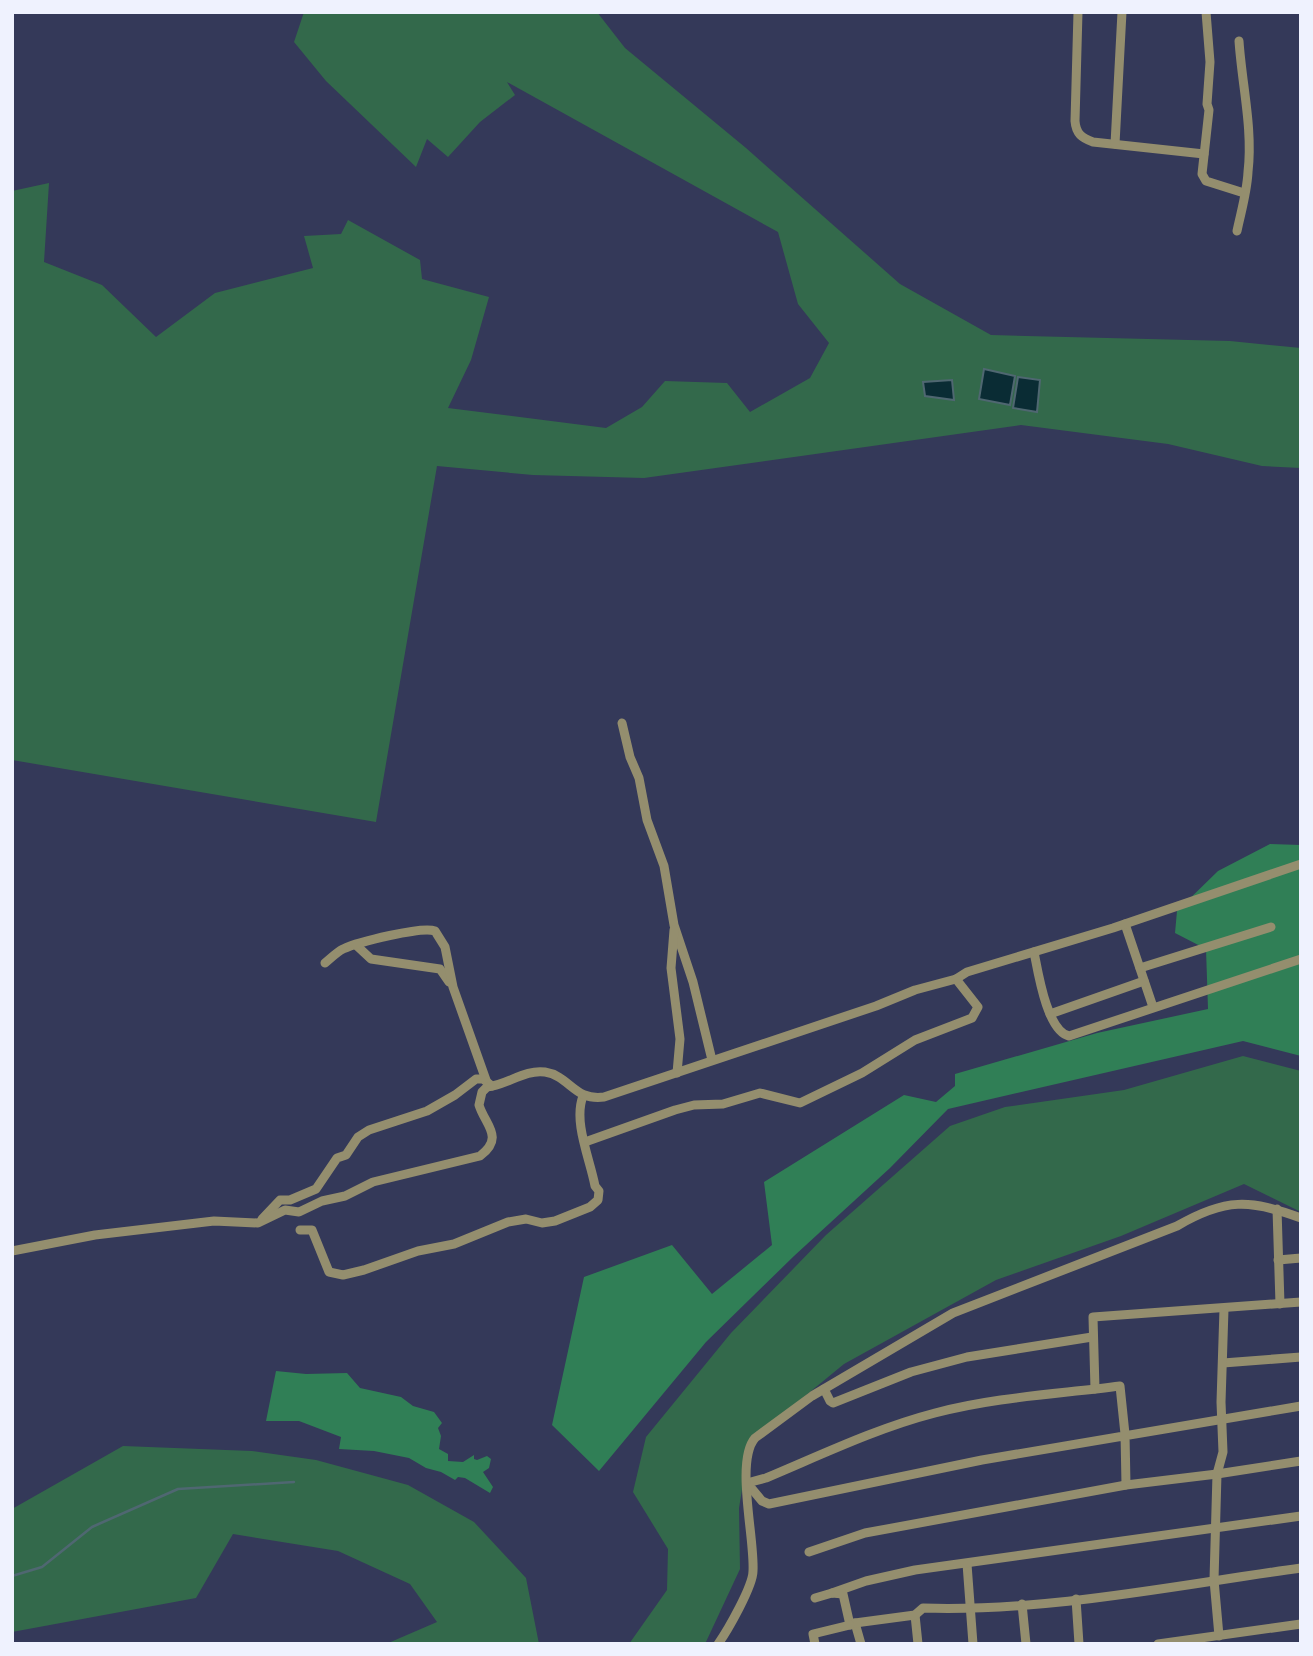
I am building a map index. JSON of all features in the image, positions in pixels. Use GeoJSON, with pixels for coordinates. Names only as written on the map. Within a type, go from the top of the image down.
{"type":"FeatureCollection","features":[{"type":"Feature","properties":{"kind":"street"},"geometry":{"type":"LineString","coordinates":[[1078,12],[1075,128],[1082,138],[1093,142],[1204,154]]}},
{"type":"Feature","properties":{"kind":"street"},"geometry":{"type":"LineString","coordinates":[[1115,144],[1122,12]]}},
{"type":"Feature","properties":{"kind":"street"},"geometry":{"type":"LineString","coordinates":[[1206,12],[1209,33],[1209,110],[1202,174],[1206,181],[1244,193]]}},
{"type":"Feature","properties":{"kind":"street"},"geometry":{"type":"LineString","coordinates":[[1237,232],[1248,173],[1249,136],[1239,41]]}},
{"type":"Feature","properties":{"kind":"street"},"geometry":{"type":"LineString","coordinates":[[622,723],[630,757],[639,778],[648,820],[664,866],[674,925],[693,982],[712,1060]]}},
{"type":"Feature","properties":{"kind":"street"},"geometry":{"type":"LineString","coordinates":[[258,1223],[280,1200],[290,1200],[316,1189],[337,1158],[346,1155],[358,1137],[369,1130],[427,1111],[476,1079],[489,1083],[543,1072],[557,1077],[583,1096],[604,1097],[956,979],[967,972],[1125,924],[1301,864]]}},
{"type":"Feature","properties":{"kind":"street"},"geometry":{"type":"LineString","coordinates":[[1125,924],[1153,1007]]}},
{"type":"Feature","properties":{"kind":"street"},"geometry":{"type":"LineString","coordinates":[[674,925],[671,968],[680,1039],[677,1073]]}},
{"type":"Feature","properties":{"kind":"street"},"geometry":{"type":"LineString","coordinates":[[1140,968],[1271,927]]}},
{"type":"Feature","properties":{"kind":"street"},"geometry":{"type":"LineString","coordinates":[[325,963],[342,950],[419,929],[432,929],[439,935],[445,947],[453,987],[489,1083]]}},
{"type":"Feature","properties":{"kind":"street"},"geometry":{"type":"LineString","coordinates":[[356,946],[371,959],[441,970],[453,987]]}},
{"type":"Feature","properties":{"kind":"street"},"geometry":{"type":"LineString","coordinates":[[1034,952],[1050,1014],[1060,1032],[1069,1035],[1301,959]]}},
{"type":"Feature","properties":{"kind":"street"},"geometry":{"type":"LineString","coordinates":[[585,1142],[694,1105],[723,1104],[760,1093],[800,1103],[813,1098],[877,1065],[915,1041],[972,1018],[978,1007],[956,979]]}},
{"type":"Feature","properties":{"kind":"street"},"geometry":{"type":"LineString","coordinates":[[1050,1014],[1144,981]]}},
{"type":"Feature","properties":{"kind":"street"},"geometry":{"type":"LineString","coordinates":[[12,1251],[94,1235],[214,1222],[258,1223],[285,1210],[299,1212],[322,1201],[345,1196],[373,1182],[474,1159],[489,1147],[492,1134],[479,1102],[489,1083]]}},
{"type":"Feature","properties":{"kind":"street"},"geometry":{"type":"LineString","coordinates":[[300,1230],[312,1230],[328,1272],[339,1275],[364,1270],[418,1251],[454,1244],[508,1222],[527,1219],[542,1223],[555,1221],[590,1207],[598,1200],[599,1191],[595,1186],[579,1114],[583,1096]]}},
{"type":"Feature","properties":{"kind":"street"},"geometry":{"type":"LineString","coordinates":[[718,1644],[754,1574],[745,1477],[752,1441],[824,1389],[953,1313],[1177,1226],[1199,1213],[1233,1203],[1277,1209],[1301,1218]]}},
{"type":"Feature","properties":{"kind":"street"},"geometry":{"type":"LineString","coordinates":[[1277,1209],[1279,1304]]}},
{"type":"Feature","properties":{"kind":"street"},"geometry":{"type":"LineString","coordinates":[[1278,1260],[1301,1258]]}},
{"type":"Feature","properties":{"kind":"street"},"geometry":{"type":"LineString","coordinates":[[1095,1389],[1093,1317],[1301,1302]]}},
{"type":"Feature","properties":{"kind":"street"},"geometry":{"type":"LineString","coordinates":[[1219,1636],[1214,1580],[1217,1474],[1223,1452],[1221,1402],[1224,1309]]}},
{"type":"Feature","properties":{"kind":"street"},"geometry":{"type":"LineString","coordinates":[[824,1389],[833,1403],[911,1372],[967,1357],[1093,1337]]}},
{"type":"Feature","properties":{"kind":"street"},"geometry":{"type":"LineString","coordinates":[[1223,1363],[1301,1357]]}},
{"type":"Feature","properties":{"kind":"street"},"geometry":{"type":"LineString","coordinates":[[747,1483],[934,1413],[977,1404],[1121,1387],[1126,1485]]}},
{"type":"Feature","properties":{"kind":"street"},"geometry":{"type":"LineString","coordinates":[[747,1483],[762,1501],[769,1504],[982,1460],[1301,1406]]}},
{"type":"Feature","properties":{"kind":"street"},"geometry":{"type":"LineString","coordinates":[[809,1552],[865,1533],[1126,1485],[1301,1461]]}},
{"type":"Feature","properties":{"kind":"street"},"geometry":{"type":"LineString","coordinates":[[815,1598],[866,1581],[915,1570],[1301,1516]]}},
{"type":"Feature","properties":{"kind":"street"},"geometry":{"type":"LineString","coordinates":[[967,1564],[973,1644]]}},
{"type":"Feature","properties":{"kind":"street"},"geometry":{"type":"LineString","coordinates":[[815,1644],[813,1634],[852,1624],[915,1615],[923,1608],[970,1609],[1076,1599],[1301,1568]]}},
{"type":"Feature","properties":{"kind":"street"},"geometry":{"type":"LineString","coordinates":[[832,1593],[843,1594],[861,1644]]}},
{"type":"Feature","properties":{"kind":"street"},"geometry":{"type":"LineString","coordinates":[[1076,1599],[1079,1644]]}},
{"type":"Feature","properties":{"kind":"street"},"geometry":{"type":"LineString","coordinates":[[1022,1604],[1026,1644]]}},
{"type":"Feature","properties":{"kind":"street"},"geometry":{"type":"LineString","coordinates":[[915,1615],[918,1644]]}},
{"type":"Feature","properties":{"kind":"street"},"geometry":{"type":"LineString","coordinates":[[1158,1644],[1301,1624]]}},
{"type":"Feature","properties":{"kind":"street"},"geometry":{"type":"LineString","coordinates":[[1242,1632],[1244,1644]]}},
{"type":"Feature","properties":{"kind":"green space"},"geometry":{"type":"Polygon","coordinates":[[[304,12],[597,12],[625,48],[746,148],[900,284],[991,335],[1230,341],[1301,348],[1301,468],[1262,466],[1168,444],[1021,425],[644,478],[533,475],[437,466],[376,822],[12,760],[12,191],[49,183],[44,262],[102,285],[156,337],[215,293],[313,268],[304,236],[341,234],[348,220],[420,260],[422,279],[489,297],[471,360],[448,408],[606,428],[642,407],[665,381],[727,383],[750,412],[810,378],[829,343],[798,304],[778,232],[507,82],[515,95],[480,122],[448,157],[427,139],[416,167],[326,81],[294,42],[304,12]]]}},
{"type":"Feature","properties":{"kind":"green space"},"geometry":{"type":"Polygon","coordinates":[[[1270,844],[1301,845],[1301,1056],[1243,1041],[948,1109],[890,1168],[706,1342],[599,1471],[552,1425],[584,1277],[672,1245],[712,1294],[772,1245],[764,1182],[904,1095],[936,1102],[955,1086],[955,1074],[1097,1033],[1208,1009],[1206,949],[1175,933],[1177,911],[1218,871],[1270,844]]]}},
{"type":"Feature","properties":{"kind":"green space"},"geometry":{"type":"Polygon","coordinates":[[[1243,1056],[1301,1071],[1301,1212],[1244,1184],[1121,1236],[996,1280],[844,1364],[750,1441],[739,1508],[740,1569],[705,1644],[629,1644],[667,1590],[668,1549],[633,1492],[646,1437],[731,1333],[826,1235],[950,1126],[1005,1107],[1124,1090],[1243,1056]]]}},
{"type":"Feature","properties":{"kind":"green space"},"geometry":{"type":"Polygon","coordinates":[[[276,1371],[306,1374],[347,1373],[360,1388],[401,1397],[413,1406],[434,1412],[442,1423],[438,1428],[441,1436],[439,1449],[448,1454],[448,1461],[463,1462],[474,1455],[477,1460],[487,1456],[491,1459],[489,1468],[483,1472],[493,1487],[490,1493],[465,1478],[458,1477],[455,1480],[409,1458],[374,1451],[339,1449],[341,1437],[299,1421],[266,1421],[276,1371]]]}},
{"type":"Feature","properties":{"kind":"green space"},"geometry":{"type":"Polygon","coordinates":[[[123,1446],[252,1451],[316,1460],[408,1485],[474,1522],[526,1578],[539,1644],[386,1644],[437,1622],[410,1584],[338,1551],[233,1534],[196,1598],[12,1632],[12,1509],[123,1446]]]}},
{"type":"Feature","properties":{"kind":"shaded area"},"geometry":{"type":"Polygon","coordinates":[[[984,369],[1015,376],[1010,405],[979,399],[984,369]]]}},
{"type":"Feature","properties":{"kind":"shaded area"},"geometry":{"type":"Polygon","coordinates":[[[1018,377],[1040,380],[1037,412],[1013,408],[1018,377]]]}},
{"type":"Feature","properties":{"kind":"shaded area"},"geometry":{"type":"Polygon","coordinates":[[[952,380],[954,400],[925,396],[923,382],[952,380]]]}},
{"type":"Feature","properties":{"kind":"waterway"},"geometry":{"type":"LineString","coordinates":[[12,1576],[42,1567],[92,1527],[178,1489],[294,1482]]}}]}
